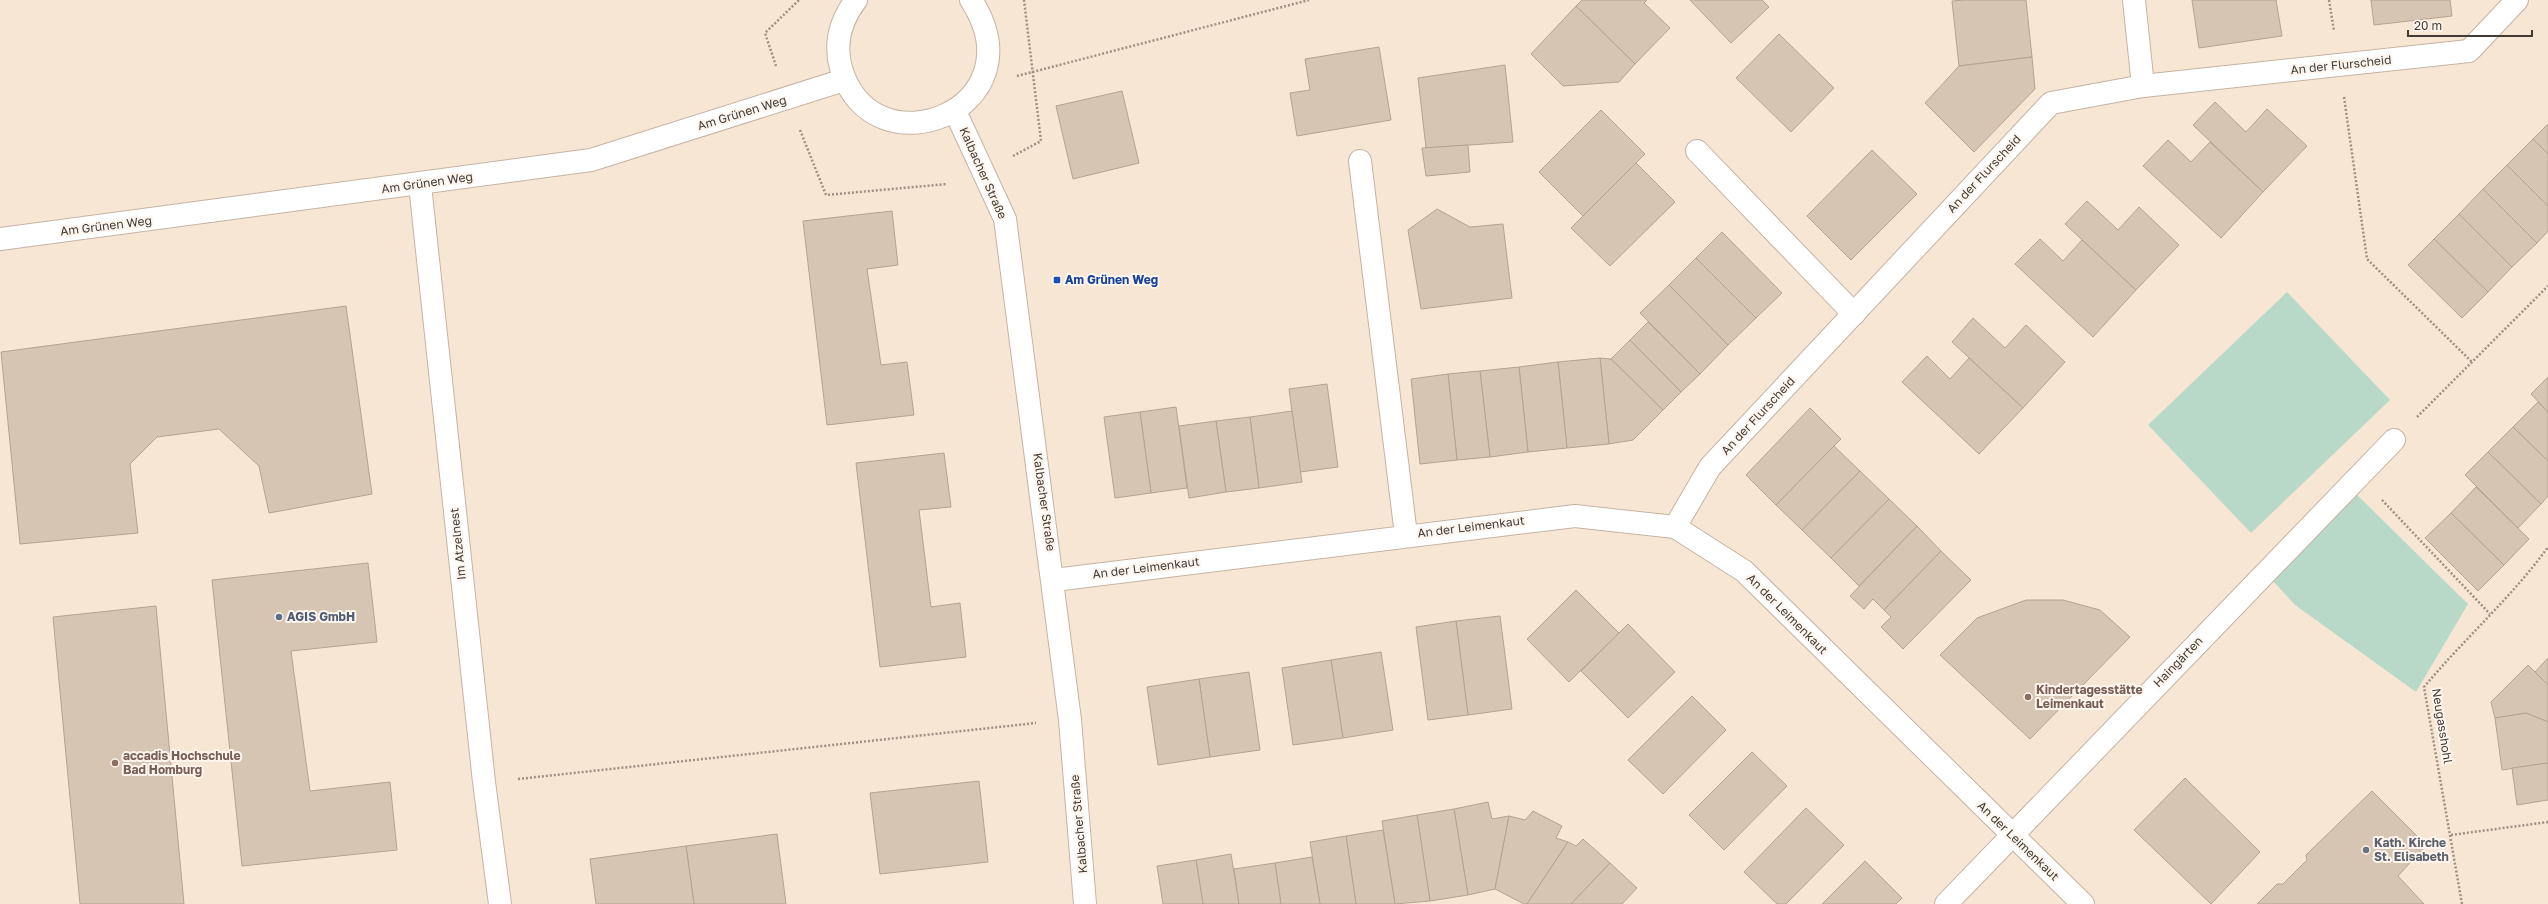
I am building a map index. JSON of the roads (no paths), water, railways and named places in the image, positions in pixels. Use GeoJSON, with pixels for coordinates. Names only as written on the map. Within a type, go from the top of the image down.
{"type":"FeatureCollection","features":[{"type":"Feature","properties":{"kind":"street"},"geometry":{"type":"LineString","coordinates":[[856,0],[848,11],[839,33],[838,58],[844,80],[859,102],[881,116],[900,122],[931,122],[955,111],[968,100],[978,86],[987,64],[989,41],[983,18],[971,0]]}},
{"type":"Feature","properties":{"kind":"street"},"geometry":{"type":"LineString","coordinates":[[2134,0],[2143,86]]}},
{"type":"Feature","properties":{"kind":"street","name":"An der Flurscheid"},"geometry":{"type":"LineString","coordinates":[[1675,527],[1710,467],[2051,103],[2143,86],[2469,51],[2517,0]]}},
{"type":"Feature","properties":{"kind":"street","name":"Am Grünen Weg"},"geometry":{"type":"LineString","coordinates":[[0,239],[420,185],[591,160],[844,80]]}},
{"type":"Feature","properties":{"kind":"street","name":"Kalbacher Straße"},"geometry":{"type":"LineString","coordinates":[[955,111],[1005,219],[1054,580],[1070,720],[1085,904]]}},
{"type":"Feature","properties":{"kind":"street"},"geometry":{"type":"LineString","coordinates":[[1697,151],[1854,314]]}},
{"type":"Feature","properties":{"kind":"street","name":"An der Leimenkaut"},"geometry":{"type":"LineString","coordinates":[[1360,161],[1406,535]]}},
{"type":"Feature","properties":{"kind":"street","name":"Im Atzelnest"},"geometry":{"type":"LineString","coordinates":[[420,185],[484,782],[500,904]]}},
{"type":"Feature","properties":{"kind":"street","name":"Haingärten"},"geometry":{"type":"LineString","coordinates":[[1946,904],[2358,475],[2394,440]]}},
{"type":"Feature","properties":{"kind":"street","name":"An der Leimenkaut"},"geometry":{"type":"LineString","coordinates":[[1054,580],[1406,535],[1575,516],[1675,527],[1744,571],[2082,904]]}},
{"type":"Feature","properties":{"kind":"place","name":"Am Grünen Weg"},"geometry":{"type":"Point","coordinates":[1057,280]}},
{"type":"Feature","properties":{"kind":"place","name":"AGIS GmbH"},"geometry":{"type":"Point","coordinates":[279,617]}},
{"type":"Feature","properties":{"kind":"place","name":"Kindertagesstätte Leimenkaut"},"geometry":{"type":"Point","coordinates":[2028,697]}},
{"type":"Feature","properties":{"kind":"place","name":"accadis Hochschule Bad Homburg"},"geometry":{"type":"Point","coordinates":[115,763]}},
{"type":"Feature","properties":{"kind":"place","name":"Kath. Kirche St. Elisabeth"},"geometry":{"type":"Point","coordinates":[2366,850]}}]}
